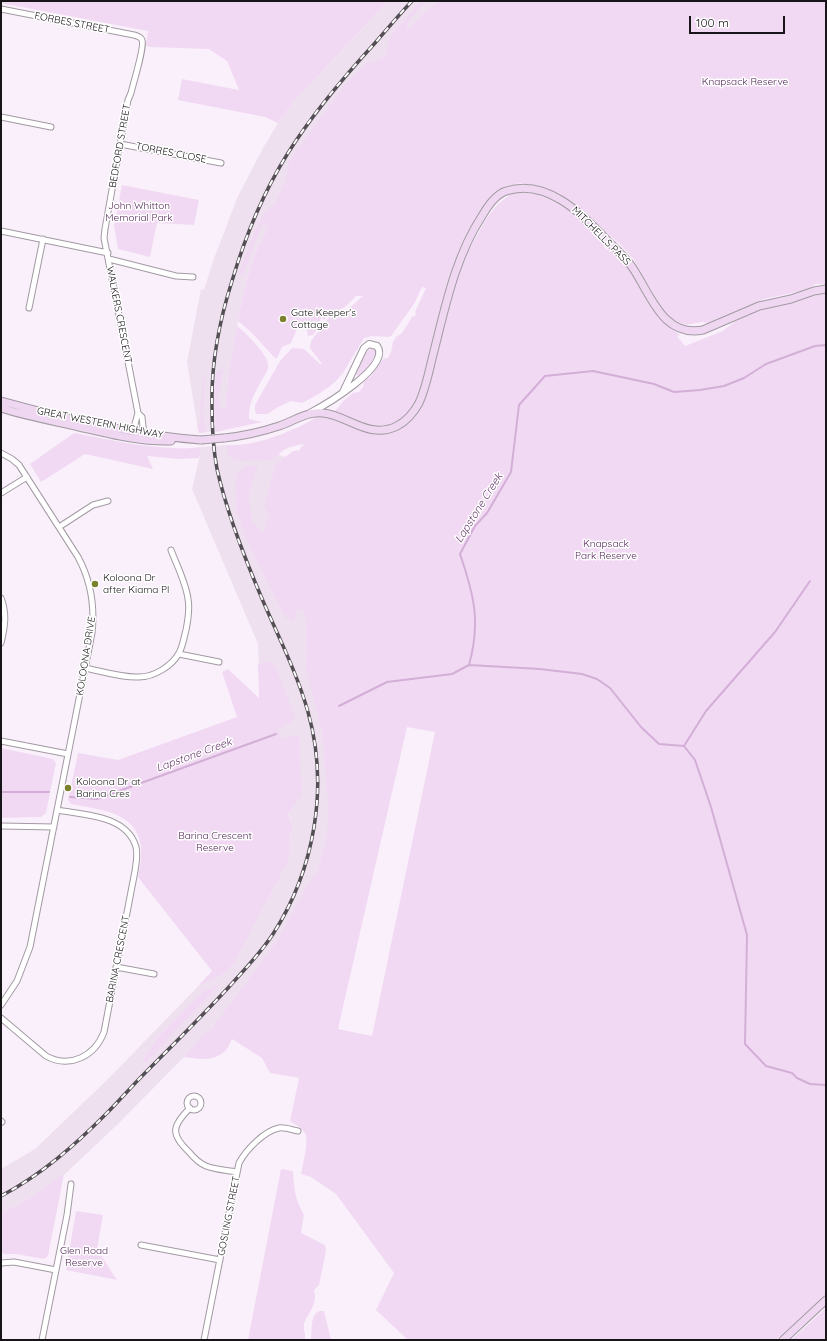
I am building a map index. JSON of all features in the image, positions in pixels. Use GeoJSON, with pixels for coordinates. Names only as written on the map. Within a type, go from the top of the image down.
{"type":"FeatureCollection","features":[{"type":"Feature","properties":{"kind":"main road","name":"MITCHELLS PASS"},"geometry":{"type":"LineString","coordinates":[[309,413],[324,413],[336,416],[356,425],[375,429],[384,429],[397,426],[412,414],[419,403],[423,391],[444,313],[463,252],[474,228],[485,211],[497,196],[508,191],[528,188],[541,191],[564,201],[577,210],[628,262],[653,303],[664,317],[672,325],[683,330],[703,330],[759,306],[826,289]]}},
{"type":"Feature","properties":{"kind":"main road","name":"GREAT WESTERN HIGHWAY"},"geometry":{"type":"LineString","coordinates":[[1,401],[133,431],[144,436]]}},
{"type":"Feature","properties":{"kind":"main road","name":"GREAT WESTERN HIGHWAY"},"geometry":{"type":"LineString","coordinates":[[1,408],[96,431],[144,436],[168,441],[201,440],[244,435],[269,429],[309,413]]}},
{"type":"Feature","properties":{"kind":"main road"},"geometry":{"type":"LineString","coordinates":[[783,1340],[826,1300]]}},
{"type":"Feature","properties":{"kind":"street","name":"FORBES STREET"},"geometry":{"type":"LineString","coordinates":[[1,9],[138,36],[142,40]]}},
{"type":"Feature","properties":{"kind":"street","name":"BEDFORD STREET"},"geometry":{"type":"LineString","coordinates":[[108,253],[104,238],[105,229],[128,100],[142,48],[142,40]]}},
{"type":"Feature","properties":{"kind":"street"},"geometry":{"type":"LineString","coordinates":[[1,117],[51,127]]}},
{"type":"Feature","properties":{"kind":"street","name":"TORRES CLOSE"},"geometry":{"type":"LineString","coordinates":[[120,144],[221,163]]}},
{"type":"Feature","properties":{"kind":"street","name":"WALKERS CRESCENT"},"geometry":{"type":"LineString","coordinates":[[1,231],[108,253],[138,413],[133,431]]}},
{"type":"Feature","properties":{"kind":"street"},"geometry":{"type":"LineString","coordinates":[[29,308],[43,239]]}},
{"type":"Feature","properties":{"kind":"street"},"geometry":{"type":"LineString","coordinates":[[109,259],[176,276],[193,278]]}},
{"type":"Feature","properties":{"kind":"street","name":"GREAT WESTERN HIGHWAY"},"geometry":{"type":"LineString","coordinates":[[309,413],[325,405],[343,392],[361,379],[376,362],[380,354],[380,349],[377,346],[369,344],[364,348],[343,392]]}},
{"type":"Feature","properties":{"kind":"street","name":"WALKERS CRESCENT"},"geometry":{"type":"LineString","coordinates":[[138,413],[142,417],[144,436]]}},
{"type":"Feature","properties":{"kind":"street","name":"KOLOONA DRIVE"},"geometry":{"type":"LineString","coordinates":[[1,453],[12,459],[27,477],[82,564],[91,592],[93,606],[93,623],[85,668],[30,947],[17,981],[1,1005]]}},
{"type":"Feature","properties":{"kind":"street"},"geometry":{"type":"LineString","coordinates":[[1,494],[27,477]]}},
{"type":"Feature","properties":{"kind":"street"},"geometry":{"type":"LineString","coordinates":[[59,527],[93,505],[108,501]]}},
{"type":"Feature","properties":{"kind":"street"},"geometry":{"type":"LineString","coordinates":[[85,668],[133,677],[146,676],[161,670],[179,654],[184,641],[189,604],[186,589],[171,550]]}},
{"type":"Feature","properties":{"kind":"street"},"geometry":{"type":"LineString","coordinates":[[1,598],[5,609],[6,618],[1,643]]}},
{"type":"Feature","properties":{"kind":"street"},"geometry":{"type":"LineString","coordinates":[[179,654],[219,662]]}},
{"type":"Feature","properties":{"kind":"street"},"geometry":{"type":"LineString","coordinates":[[1,741],[68,754]]}},
{"type":"Feature","properties":{"kind":"street","name":"BARINA CRESCENT"},"geometry":{"type":"LineString","coordinates":[[1,1018],[51,1059],[68,1062],[84,1057],[93,1050],[101,1040],[104,1032],[137,860],[136,847],[129,833],[117,823],[57,810]]}},
{"type":"Feature","properties":{"kind":"street"},"geometry":{"type":"LineString","coordinates":[[1,826],[54,827]]}},
{"type":"Feature","properties":{"kind":"street"},"geometry":{"type":"LineString","coordinates":[[116,967],[154,974]]}},
{"type":"Feature","properties":{"kind":"street"},"geometry":{"type":"LineString","coordinates":[[190,1108],[177,1123],[176,1132],[179,1142],[195,1158],[206,1166],[237,1172]]}},
{"type":"Feature","properties":{"kind":"street","name":"GOSLING STREET"},"geometry":{"type":"LineString","coordinates":[[204,1340],[239,1163],[246,1151],[275,1129],[282,1128],[298,1131]]}},
{"type":"Feature","properties":{"kind":"street"},"geometry":{"type":"LineString","coordinates":[[42,1340],[70,1196],[71,1184]]}},
{"type":"Feature","properties":{"kind":"street"},"geometry":{"type":"LineString","coordinates":[[141,1245],[220,1260]]}},
{"type":"Feature","properties":{"kind":"street"},"geometry":{"type":"LineString","coordinates":[[1,1263],[14,1262],[56,1270]]}},
{"type":"Feature","properties":{"kind":"shaded area"},"geometry":{"type":"Polygon","coordinates":[[[388,1],[437,1],[384,55],[339,107],[268,227],[254,256],[242,298],[228,379],[223,431],[199,433],[187,362],[201,289],[204,290],[213,261],[238,196],[263,148],[278,123],[292,104],[388,1]]]}},
{"type":"Feature","properties":{"kind":"shaded area"},"geometry":{"type":"Polygon","coordinates":[[[226,445],[229,456],[273,453],[289,458],[333,684],[331,829],[312,896],[227,1012],[184,1057],[117,1125],[65,1174],[30,1198],[1,1213],[1,1169],[35,1149],[108,1079],[212,972],[248,931],[263,908],[277,881],[286,855],[293,827],[262,739],[258,644],[192,489],[202,447],[226,445]]]}},
{"type":"Feature","properties":{"kind":"green space"},"geometry":{"type":"Polygon","coordinates":[[[1,1],[388,1],[292,104],[278,123],[265,117],[178,100],[182,79],[239,90],[227,61],[209,49],[149,47],[146,45],[148,31],[1,3],[1,1]]]}},
{"type":"Feature","properties":{"kind":"green space"},"geometry":{"type":"Polygon","coordinates":[[[421,1],[425,1],[411,19],[406,32],[437,1],[826,1],[826,284],[816,284],[806,290],[764,299],[712,324],[702,322],[686,325],[673,320],[662,309],[634,260],[620,244],[581,209],[560,195],[542,187],[521,183],[505,186],[493,196],[475,220],[457,258],[449,283],[462,266],[466,255],[486,219],[498,204],[513,192],[547,197],[563,205],[587,223],[605,244],[604,247],[607,250],[609,247],[620,256],[629,267],[659,315],[680,335],[677,336],[685,346],[723,331],[737,320],[766,307],[826,293],[826,1295],[776,1340],[408,1340],[376,1310],[394,1273],[336,1194],[311,1177],[301,1174],[306,1137],[305,1133],[299,1127],[290,1121],[299,1078],[270,1073],[262,1058],[232,1039],[225,1051],[216,1057],[206,1059],[184,1057],[201,1037],[212,1028],[276,943],[309,882],[317,874],[327,837],[328,804],[322,731],[305,667],[307,654],[306,624],[303,609],[296,610],[295,619],[291,621],[285,617],[244,534],[237,511],[235,483],[237,475],[241,469],[247,466],[258,465],[248,495],[252,520],[263,533],[266,522],[270,518],[264,506],[276,464],[293,451],[300,450],[305,444],[287,448],[274,460],[241,461],[228,456],[226,445],[252,443],[271,438],[299,427],[321,416],[329,416],[336,420],[341,414],[334,412],[343,401],[353,393],[359,392],[363,387],[364,381],[371,376],[383,359],[388,358],[396,337],[402,333],[412,317],[415,316],[415,312],[426,288],[422,287],[414,304],[391,336],[372,336],[364,338],[343,373],[329,387],[302,403],[291,401],[276,408],[268,414],[256,414],[255,405],[280,361],[292,348],[304,349],[320,364],[322,364],[310,348],[311,341],[329,317],[347,310],[363,296],[356,296],[345,307],[330,314],[324,320],[322,318],[320,320],[322,324],[313,335],[308,336],[303,325],[297,329],[291,343],[282,347],[277,358],[275,358],[251,332],[238,321],[242,298],[254,256],[268,227],[266,224],[262,225],[243,274],[240,275],[239,273],[256,228],[267,209],[274,206],[286,179],[288,164],[295,153],[344,86],[366,63],[381,59],[387,52],[388,42],[395,30],[421,1]],[[407,727],[338,1029],[372,1036],[435,732],[407,727]]]}},
{"type":"Feature","properties":{"kind":"green space","name":"John Whitton Memorial Park"},"geometry":{"type":"Polygon","coordinates":[[[122,185],[199,200],[194,225],[157,223],[150,257],[118,249],[114,226],[122,185]]]}},
{"type":"Feature","properties":{"kind":"green space"},"geometry":{"type":"Polygon","coordinates":[[[237,326],[257,345],[268,362],[268,370],[253,397],[249,413],[249,419],[262,422],[216,432],[214,397],[216,371],[221,370],[223,367],[221,393],[217,397],[220,401],[221,409],[225,410],[228,379],[237,326]]]}},
{"type":"Feature","properties":{"kind":"green space"},"geometry":{"type":"Polygon","coordinates":[[[371,348],[375,348],[377,351],[374,359],[370,366],[358,376],[356,374],[359,363],[363,356],[371,348]]]}},
{"type":"Feature","properties":{"kind":"green space"},"geometry":{"type":"Polygon","coordinates":[[[203,375],[205,376],[203,416],[206,432],[199,433],[197,425],[200,424],[201,419],[200,405],[202,399],[203,375]]]}},
{"type":"Feature","properties":{"kind":"green space"},"geometry":{"type":"Polygon","coordinates":[[[74,433],[149,446],[181,448],[202,447],[199,458],[179,459],[147,456],[153,469],[85,454],[41,482],[30,464],[74,433]]]}},
{"type":"Feature","properties":{"kind":"green space","name":"Barina Crescent Reserve"},"geometry":{"type":"Polygon","coordinates":[[[272,661],[296,719],[278,729],[282,739],[299,735],[302,795],[288,814],[293,827],[289,842],[289,859],[235,961],[223,974],[199,985],[212,971],[138,877],[141,847],[138,835],[132,826],[115,814],[71,804],[68,800],[78,753],[118,760],[237,717],[222,672],[228,669],[259,698],[258,664],[272,661]]]}},
{"type":"Feature","properties":{"kind":"green space"},"geometry":{"type":"Polygon","coordinates":[[[1,748],[53,759],[56,763],[46,813],[41,817],[1,818],[1,748]]]}},
{"type":"Feature","properties":{"kind":"green space"},"geometry":{"type":"Polygon","coordinates":[[[220,984],[146,1062],[143,1061],[157,1039],[202,992],[220,984]]]}},
{"type":"Feature","properties":{"kind":"green space"},"geometry":{"type":"Polygon","coordinates":[[[281,1169],[293,1171],[296,1194],[304,1215],[301,1233],[325,1245],[326,1251],[319,1285],[314,1290],[314,1304],[304,1324],[305,1340],[248,1340],[281,1169]]]}},
{"type":"Feature","properties":{"kind":"green space"},"geometry":{"type":"Polygon","coordinates":[[[64,1174],[48,1256],[44,1259],[16,1254],[4,1254],[1,1251],[1,1213],[30,1198],[64,1174]]]}},
{"type":"Feature","properties":{"kind":"green space","name":"Glen Road Reserve"},"geometry":{"type":"Polygon","coordinates":[[[76,1211],[103,1215],[97,1249],[117,1280],[66,1270],[76,1211]]]}},
{"type":"Feature","properties":{"kind":"green space"},"geometry":{"type":"Polygon","coordinates":[[[826,1308],[826,1340],[791,1340],[826,1308]]]}},
{"type":"Feature","properties":{"kind":"green space"},"geometry":{"type":"Polygon","coordinates":[[[319,1311],[324,1311],[331,1340],[311,1340],[314,1316],[319,1311]]]}},
{"type":"Feature","properties":{"kind":"waterway","name":"Lapstone Creek"},"geometry":{"type":"LineString","coordinates":[[339,706],[387,682],[452,674],[469,665],[475,635],[474,609],[469,583],[460,554],[475,526],[487,513],[511,472],[519,405],[545,376],[593,371],[654,384],[674,392],[700,390],[724,386],[744,378],[766,364],[815,346],[826,345]]}},
{"type":"Feature","properties":{"kind":"waterway"},"geometry":{"type":"LineString","coordinates":[[684,746],[706,711],[775,632],[810,581]]}},
{"type":"Feature","properties":{"kind":"waterway"},"geometry":{"type":"LineString","coordinates":[[469,665],[540,669],[582,674],[597,679],[610,688],[641,727],[659,744],[684,746],[695,760],[711,807],[747,935],[745,1044],[766,1066],[792,1073],[797,1078],[810,1084],[826,1085]]}},
{"type":"Feature","properties":{"kind":"waterway","name":"Lapstone Creek"},"geometry":{"type":"LineString","coordinates":[[70,797],[97,799],[276,734]]}},
{"type":"Feature","properties":{"kind":"waterway","name":"Lapstone Creek"},"geometry":{"type":"LineString","coordinates":[[1,792],[49,792]]}},
{"type":"Feature","properties":{"kind":"railway"},"geometry":{"type":"LineString","coordinates":[[1,1196],[30,1179],[82,1137],[218,999],[251,962],[273,934],[287,909],[299,882],[308,855],[314,826],[317,798],[317,769],[314,740],[308,712],[299,683],[243,553],[221,486],[217,469],[213,430],[212,390],[214,358],[223,312],[237,265],[263,199],[279,168],[298,138],[329,96],[412,1]]}},
{"type":"Feature","properties":{"kind":"place","name":"Gate Keeper's Cottage"},"geometry":{"type":"Point","coordinates":[283,319]}},
{"type":"Feature","properties":{"kind":"place","name":"Koloona Dr after Kiama Pl"},"geometry":{"type":"Point","coordinates":[95,584]}},
{"type":"Feature","properties":{"kind":"place","name":"Koloona Dr at Barina Cres"},"geometry":{"type":"Point","coordinates":[68,788]}},
{"type":"Feature","properties":{"kind":"park label","name":"Knapsack Reserve"},"geometry":{"type":"Point","coordinates":[745,82]}},
{"type":"Feature","properties":{"kind":"park label","name":"Knapsack Park Reserve"},"geometry":{"type":"Point","coordinates":[606,550]}}]}
